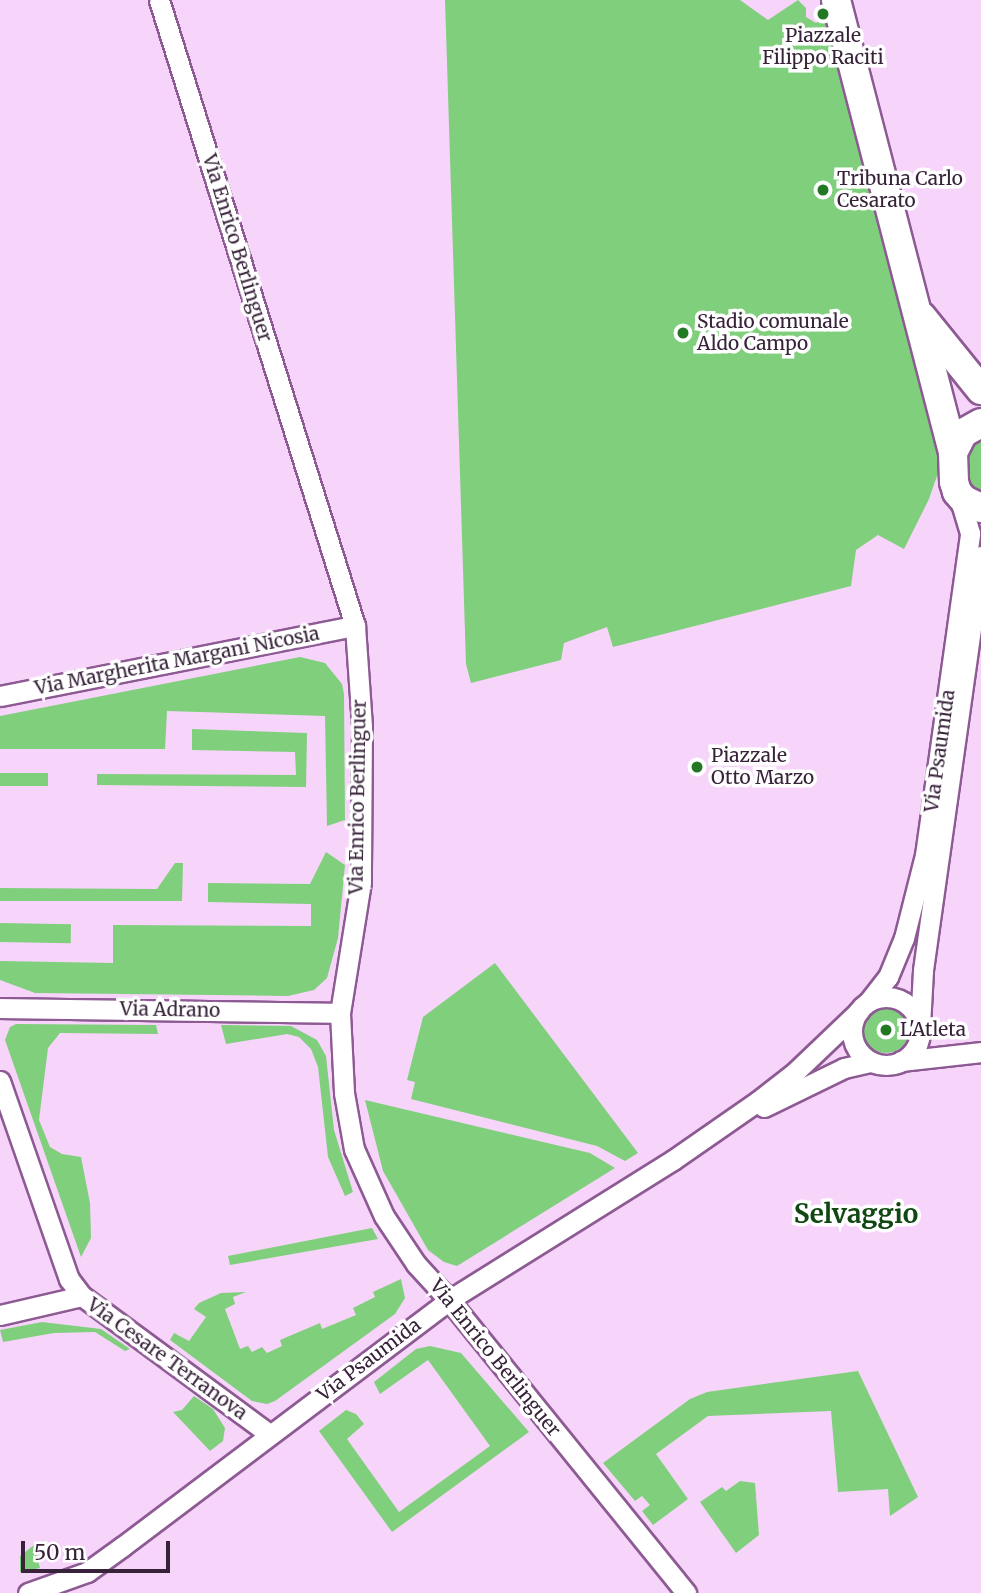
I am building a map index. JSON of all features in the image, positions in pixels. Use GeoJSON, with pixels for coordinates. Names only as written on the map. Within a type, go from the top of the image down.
{"type":"FeatureCollection","features":[{"type":"Feature","properties":{"kind":"main road"},"geometry":{"type":"LineString","coordinates":[[836,0],[953,453],[957,492],[964,500],[981,508]]}},
{"type":"Feature","properties":{"kind":"main road"},"geometry":{"type":"LineString","coordinates":[[916,309],[981,390]]}},
{"type":"Feature","properties":{"kind":"main road"},"geometry":{"type":"LineString","coordinates":[[953,453],[963,433],[981,423]]}},
{"type":"Feature","properties":{"kind":"street","name":"Via Enrico Berlinguer"},"geometry":{"type":"LineString","coordinates":[[159,0],[355,626],[362,727],[360,882],[340,1013],[344,1093],[354,1149],[384,1216],[416,1264],[449,1300],[685,1593]]}},
{"type":"Feature","properties":{"kind":"street","name":"Via Psaumida"},"geometry":{"type":"LineString","coordinates":[[28,1593],[87,1572],[449,1300],[716,1131],[794,1073],[864,1006],[888,977],[904,938],[925,855],[970,533],[957,492]]}},
{"type":"Feature","properties":{"kind":"street","name":"Via Psaumida"},"geometry":{"type":"LineString","coordinates":[[920,1026],[923,970],[981,556]]}},
{"type":"Feature","properties":{"kind":"street","name":"Via Margherita Margani Nicosia"},"geometry":{"type":"LineString","coordinates":[[0,696],[355,626]]}},
{"type":"Feature","properties":{"kind":"street"},"geometry":{"type":"LineString","coordinates":[[901,1062],[916,1047],[920,1026],[912,1009],[897,999],[878,998],[864,1006],[854,1020],[853,1040],[857,1049],[871,1062],[881,1065],[981,1052]]}},
{"type":"Feature","properties":{"kind":"street","name":"Via Adrano"},"geometry":{"type":"LineString","coordinates":[[0,1007],[340,1013]]}},
{"type":"Feature","properties":{"kind":"street"},"geometry":{"type":"LineString","coordinates":[[716,1131],[844,1068],[871,1062]]}},
{"type":"Feature","properties":{"kind":"street","name":"Via Cesare Terranova"},"geometry":{"type":"LineString","coordinates":[[0,1081],[69,1279],[82,1296],[269,1434]]}},
{"type":"Feature","properties":{"kind":"street"},"geometry":{"type":"LineString","coordinates":[[0,1142],[20,1142]]}},
{"type":"Feature","properties":{"kind":"street"},"geometry":{"type":"LineString","coordinates":[[0,1315],[82,1296]]}},
{"type":"Feature","properties":{"kind":"green space","name":"Stadio comunale Aldo Campo"},"geometry":{"type":"Polygon","coordinates":[[[445,0],[740,0],[768,20],[798,0],[806,8],[806,17],[816,23],[822,18],[829,22],[941,440],[938,473],[929,499],[904,549],[878,535],[856,550],[851,586],[613,647],[607,627],[564,643],[561,660],[471,683],[466,664],[445,0]]]}},
{"type":"Feature","properties":{"kind":"green space"},"geometry":{"type":"Polygon","coordinates":[[[981,432],[981,497],[968,485],[965,455],[981,432]]]}},
{"type":"Feature","properties":{"kind":"green space"},"geometry":{"type":"Polygon","coordinates":[[[300,657],[325,663],[342,684],[344,694],[345,820],[327,826],[325,716],[167,711],[165,749],[0,749],[0,716],[300,657]]]}},
{"type":"Feature","properties":{"kind":"green space"},"geometry":{"type":"Polygon","coordinates":[[[192,729],[307,733],[306,787],[97,785],[97,774],[296,775],[295,752],[192,750],[192,729]]]}},
{"type":"Feature","properties":{"kind":"green space"},"geometry":{"type":"Polygon","coordinates":[[[0,773],[48,773],[48,786],[0,786],[0,773]]]}},
{"type":"Feature","properties":{"kind":"green space"},"geometry":{"type":"Polygon","coordinates":[[[326,852],[345,865],[338,938],[327,978],[314,990],[288,996],[35,993],[0,980],[0,961],[113,963],[113,925],[311,926],[311,904],[208,902],[208,883],[310,884],[326,852]]]}},
{"type":"Feature","properties":{"kind":"green space"},"geometry":{"type":"Polygon","coordinates":[[[175,863],[183,863],[182,901],[0,901],[0,888],[157,889],[175,863]]]}},
{"type":"Feature","properties":{"kind":"green space"},"geometry":{"type":"Polygon","coordinates":[[[0,923],[71,924],[71,943],[0,942],[0,923]]]}},
{"type":"Feature","properties":{"kind":"green space"},"geometry":{"type":"Polygon","coordinates":[[[495,963],[638,1153],[625,1161],[597,1146],[411,1099],[415,1082],[407,1080],[423,1017],[495,963]]]}},
{"type":"Feature","properties":{"kind":"green space"},"geometry":{"type":"Polygon","coordinates":[[[886,1007],[902,1014],[909,1030],[902,1046],[886,1053],[870,1046],[863,1030],[870,1014],[886,1007]]]}},
{"type":"Feature","properties":{"kind":"green space"},"geometry":{"type":"Polygon","coordinates":[[[16,1024],[156,1025],[158,1034],[60,1033],[48,1048],[39,1120],[50,1147],[62,1154],[81,1157],[90,1203],[91,1238],[81,1257],[5,1040],[10,1027],[16,1024]]]}},
{"type":"Feature","properties":{"kind":"green space"},"geometry":{"type":"Polygon","coordinates":[[[221,1025],[291,1026],[317,1040],[326,1056],[334,1130],[353,1192],[345,1196],[328,1157],[318,1067],[311,1049],[299,1037],[287,1034],[226,1044],[221,1025]]]}},
{"type":"Feature","properties":{"kind":"green space"},"geometry":{"type":"Polygon","coordinates":[[[365,1100],[590,1153],[615,1168],[457,1266],[444,1262],[428,1250],[383,1171],[365,1100]]]}},
{"type":"Feature","properties":{"kind":"green space"},"geometry":{"type":"Polygon","coordinates":[[[372,1228],[378,1239],[230,1265],[228,1256],[372,1228]]]}},
{"type":"Feature","properties":{"kind":"green space"},"geometry":{"type":"Polygon","coordinates":[[[401,1279],[405,1298],[395,1314],[275,1401],[267,1404],[252,1401],[170,1340],[174,1333],[189,1341],[206,1317],[194,1309],[199,1303],[221,1293],[246,1292],[233,1297],[235,1304],[225,1309],[240,1349],[248,1346],[252,1352],[262,1347],[267,1353],[282,1346],[280,1340],[320,1323],[322,1329],[356,1315],[353,1308],[375,1297],[373,1292],[401,1279]]]}},
{"type":"Feature","properties":{"kind":"green space"},"geometry":{"type":"Polygon","coordinates":[[[42,1322],[101,1329],[130,1349],[125,1351],[95,1332],[54,1333],[3,1342],[0,1330],[42,1322]]]}},
{"type":"Feature","properties":{"kind":"green space"},"geometry":{"type":"Polygon","coordinates":[[[430,1346],[461,1353],[529,1432],[392,1532],[319,1431],[346,1410],[356,1414],[364,1424],[347,1439],[399,1512],[490,1446],[428,1360],[380,1394],[374,1382],[416,1349],[430,1346]]]}},
{"type":"Feature","properties":{"kind":"green space"},"geometry":{"type":"Polygon","coordinates":[[[858,1371],[918,1497],[890,1516],[888,1489],[838,1492],[831,1411],[708,1416],[656,1454],[688,1499],[653,1525],[642,1511],[650,1505],[642,1496],[635,1501],[603,1463],[690,1399],[707,1392],[858,1371]]]}},
{"type":"Feature","properties":{"kind":"green space"},"geometry":{"type":"Polygon","coordinates":[[[194,1396],[213,1409],[225,1428],[223,1441],[210,1451],[173,1412],[182,1410],[194,1396]]]}},
{"type":"Feature","properties":{"kind":"green space"},"geometry":{"type":"Polygon","coordinates":[[[740,1481],[755,1483],[759,1535],[736,1553],[700,1502],[722,1487],[726,1491],[740,1481]]]}},
{"type":"Feature","properties":{"kind":"green space"},"geometry":{"type":"Polygon","coordinates":[[[34,1545],[40,1568],[20,1572],[20,1556],[34,1545]]]}},
{"type":"Feature","properties":{"kind":"place","name":"Piazzale Filippo Raciti"},"geometry":{"type":"Point","coordinates":[823,14]}},
{"type":"Feature","properties":{"kind":"place","name":"Tribuna Carlo Cesarato"},"geometry":{"type":"Point","coordinates":[823,190]}},
{"type":"Feature","properties":{"kind":"place","name":"Stadio comunale Aldo Campo"},"geometry":{"type":"Point","coordinates":[683,333]}},
{"type":"Feature","properties":{"kind":"place","name":"Piazzale Otto Marzo"},"geometry":{"type":"Point","coordinates":[697,767]}},
{"type":"Feature","properties":{"kind":"place","name":"L'Atleta"},"geometry":{"type":"Point","coordinates":[886,1030]}},
{"type":"Feature","properties":{"kind":"district","name":"Selvaggio"},"geometry":{"type":"Point","coordinates":[856,1214]}}]}
